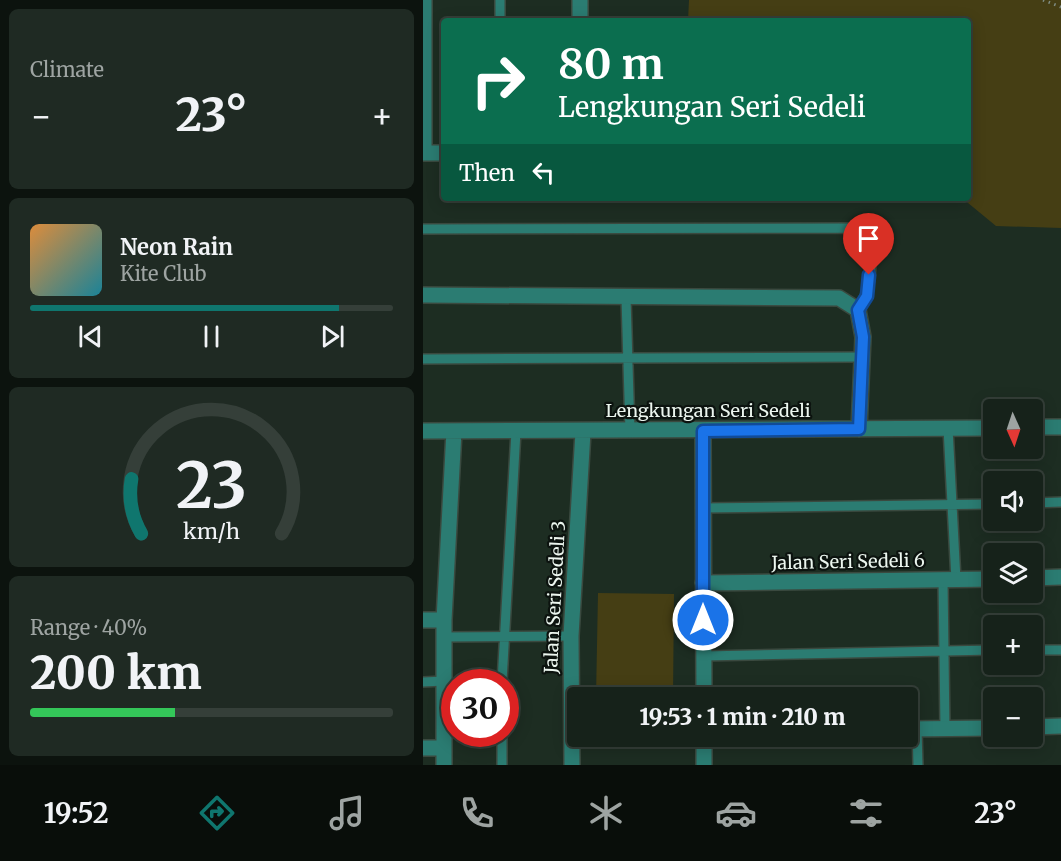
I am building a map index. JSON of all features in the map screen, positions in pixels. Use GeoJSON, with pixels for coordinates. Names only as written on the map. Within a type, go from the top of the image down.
{"type":"FeatureCollection","features":[{"type":"Feature","properties":{"kind":"street"},"geometry":{"type":"LineString","coordinates":[[424,0],[424,153],[441,153]]}},
{"type":"Feature","properties":{"kind":"street"},"geometry":{"type":"LineString","coordinates":[[580,0],[580,18]]}},
{"type":"Feature","properties":{"kind":"street"},"geometry":{"type":"LineString","coordinates":[[423,295],[839,298],[858,310],[863,337],[859,429]]}},
{"type":"Feature","properties":{"kind":"street"},"geometry":{"type":"LineString","coordinates":[[1043,427],[1061,427]]}},
{"type":"Feature","properties":{"kind":"street","name":"Lengkungan Seri Sedeli"},"geometry":{"type":"LineString","coordinates":[[423,431],[583,432],[983,428]]}},
{"type":"Feature","properties":{"kind":"street"},"geometry":{"type":"LineString","coordinates":[[444,669],[444,620],[455,431]]}},
{"type":"Feature","properties":{"kind":"street"},"geometry":{"type":"LineString","coordinates":[[703,431],[703,687]]}},
{"type":"Feature","properties":{"kind":"street","name":"Jalan Seri Sedeli 3"},"geometry":{"type":"LineString","coordinates":[[572,765],[571,636],[583,432]]}},
{"type":"Feature","properties":{"kind":"street"},"geometry":{"type":"LineString","coordinates":[[1043,578],[1061,577]]}},
{"type":"Feature","properties":{"kind":"street","name":"Jalan Seri Sedeli 6"},"geometry":{"type":"LineString","coordinates":[[703,583],[983,579]]}},
{"type":"Feature","properties":{"kind":"street"},"geometry":{"type":"LineString","coordinates":[[423,620],[444,620]]}},
{"type":"Feature","properties":{"kind":"street"},"geometry":{"type":"LineString","coordinates":[[1043,727],[1061,726]]}},
{"type":"Feature","properties":{"kind":"street"},"geometry":{"type":"LineString","coordinates":[[918,729],[983,728]]}},
{"type":"Feature","properties":{"kind":"street"},"geometry":{"type":"LineString","coordinates":[[704,747],[704,765]]}},
{"type":"Feature","properties":{"kind":"street"},"geometry":{"type":"LineString","coordinates":[[423,748],[444,748],[444,765]]}},
{"type":"Feature","properties":{"kind":"lane"},"geometry":{"type":"LineString","coordinates":[[500,0],[500,18]]}},
{"type":"Feature","properties":{"kind":"lane"},"geometry":{"type":"LineString","coordinates":[[423,229],[852,228],[864,237],[871,254],[867,296],[858,310]]}},
{"type":"Feature","properties":{"kind":"lane"},"geometry":{"type":"LineString","coordinates":[[626,298],[630,431]]}},
{"type":"Feature","properties":{"kind":"lane"},"geometry":{"type":"LineString","coordinates":[[423,358],[862,357]]}},
{"type":"Feature","properties":{"kind":"lane"},"geometry":{"type":"LineString","coordinates":[[945,729],[944,650],[952,504],[948,428]]}},
{"type":"Feature","properties":{"kind":"lane"},"geometry":{"type":"LineString","coordinates":[[502,669],[516,431]]}},
{"type":"Feature","properties":{"kind":"lane"},"geometry":{"type":"LineString","coordinates":[[1043,503],[1061,502]]}},
{"type":"Feature","properties":{"kind":"lane"},"geometry":{"type":"LineString","coordinates":[[703,508],[983,504]]}},
{"type":"Feature","properties":{"kind":"lane"},"geometry":{"type":"LineString","coordinates":[[444,637],[571,636]]}},
{"type":"Feature","properties":{"kind":"lane"},"geometry":{"type":"LineString","coordinates":[[703,656],[983,650]]}},
{"type":"Feature","properties":{"kind":"lane"},"geometry":{"type":"LineString","coordinates":[[1043,650],[1061,650]]}},
{"type":"Feature","properties":{"kind":"lane"},"geometry":{"type":"LineString","coordinates":[[423,682],[441,681]]}},
{"type":"Feature","properties":{"kind":"lane"},"geometry":{"type":"LineString","coordinates":[[501,747],[502,765]]}},
{"type":"Feature","properties":{"kind":"lane"},"geometry":{"type":"LineString","coordinates":[[915,747],[918,765]]}},
{"type":"Feature","properties":{"kind":"path"},"geometry":{"type":"LineString","coordinates":[[1043,0],[1061,7]]}},
{"type":"Feature","properties":{"kind":"shaded area"},"geometry":{"type":"Polygon","coordinates":[[[689,0],[1061,0],[1061,228],[996,226],[966,201],[971,201],[971,18],[688,18],[689,0]]]}},
{"type":"Feature","properties":{"kind":"shaded area"},"geometry":{"type":"Polygon","coordinates":[[[598,593],[674,594],[673,687],[596,687],[598,593]]]}},
{"type":"Feature","properties":{"kind":"route"},"geometry":{"type":"LineString","coordinates":[[703,620],[703,431],[859,429],[863,337],[858,310],[867,296],[869,275]]}}]}
